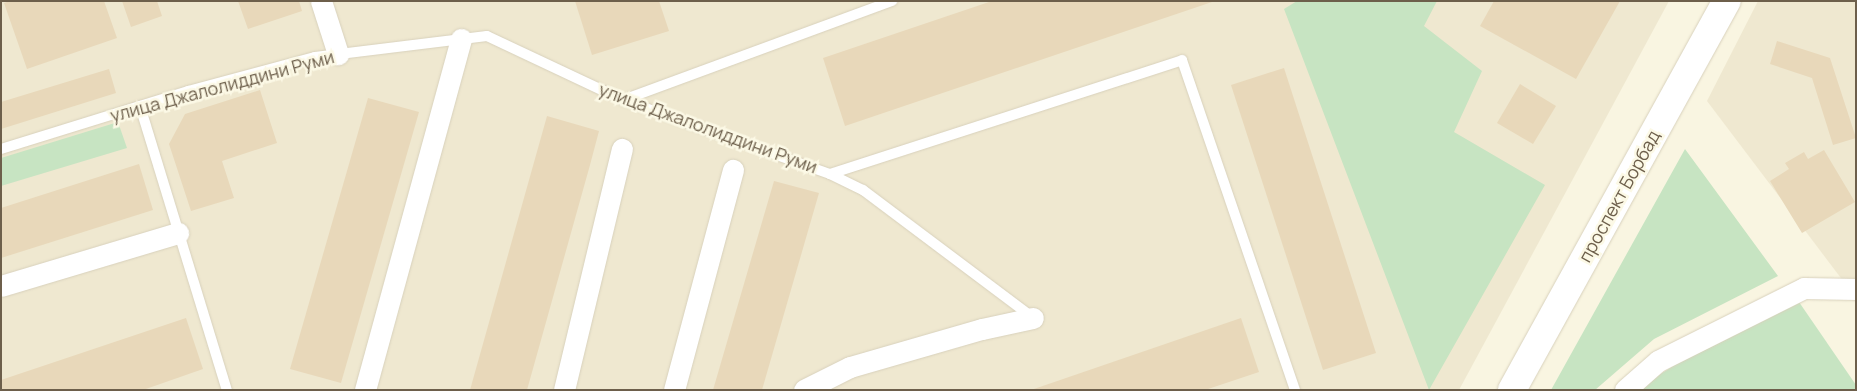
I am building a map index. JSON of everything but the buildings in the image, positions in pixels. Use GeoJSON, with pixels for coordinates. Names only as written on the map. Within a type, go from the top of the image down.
{"type":"FeatureCollection","features":[{"type":"Feature","properties":{"kind":"street"},"geometry":{"type":"LineString","coordinates":[[320,1],[338,54]]}},
{"type":"Feature","properties":{"kind":"street","name":"проспект Борбад"},"geometry":{"type":"LineString","coordinates":[[1512,390],[1727,1]]}},
{"type":"Feature","properties":{"kind":"street"},"geometry":{"type":"LineString","coordinates":[[365,390],[461,39]]}},
{"type":"Feature","properties":{"kind":"street"},"geometry":{"type":"LineString","coordinates":[[564,390],[622,149]]}},
{"type":"Feature","properties":{"kind":"street"},"geometry":{"type":"LineString","coordinates":[[674,390],[733,170]]}},
{"type":"Feature","properties":{"kind":"street"},"geometry":{"type":"LineString","coordinates":[[1,286],[178,233]]}},
{"type":"Feature","properties":{"kind":"street"},"geometry":{"type":"LineString","coordinates":[[1625,390],[1658,361],[1804,288],[1856,290]]}},
{"type":"Feature","properties":{"kind":"street"},"geometry":{"type":"LineString","coordinates":[[804,390],[850,367],[919,349],[982,329],[1033,318]]}},
{"type":"Feature","properties":{"kind":"lane"},"geometry":{"type":"LineString","coordinates":[[623,100],[892,1]]}},
{"type":"Feature","properties":{"kind":"lane","name":"улица Джалолиддини Руми"},"geometry":{"type":"LineString","coordinates":[[1,148],[140,106],[316,57],[487,36],[623,100],[830,174],[863,190],[1033,318]]}},
{"type":"Feature","properties":{"kind":"lane"},"geometry":{"type":"LineString","coordinates":[[830,174],[1182,60],[1295,390]]}},
{"type":"Feature","properties":{"kind":"lane"},"geometry":{"type":"LineString","coordinates":[[140,106],[227,390]]}},
{"type":"Feature","properties":{"kind":"shaded area"},"geometry":{"type":"Polygon","coordinates":[[[1,1],[1669,1],[1459,390],[1,390],[1,1]]]}},
{"type":"Feature","properties":{"kind":"shaded area"},"geometry":{"type":"Polygon","coordinates":[[[1758,1],[1856,1],[1856,298],[1707,101],[1758,1]]]}},
{"type":"Feature","properties":{"kind":"green space"},"geometry":{"type":"Polygon","coordinates":[[[1297,1],[1437,1],[1424,26],[1482,71],[1454,132],[1545,185],[1429,390],[1284,9],[1297,1]]]}},
{"type":"Feature","properties":{"kind":"green space"},"geometry":{"type":"Polygon","coordinates":[[[118,122],[127,148],[1,186],[1,158],[118,122]]]}},
{"type":"Feature","properties":{"kind":"green space"},"geometry":{"type":"Polygon","coordinates":[[[1685,149],[1778,276],[1654,339],[1595,390],[1551,390],[1685,149]]]}},
{"type":"Feature","properties":{"kind":"green space"},"geometry":{"type":"Polygon","coordinates":[[[1799,302],[1856,385],[1856,390],[1642,390],[1659,375],[1703,347],[1799,302]]]}}]}
